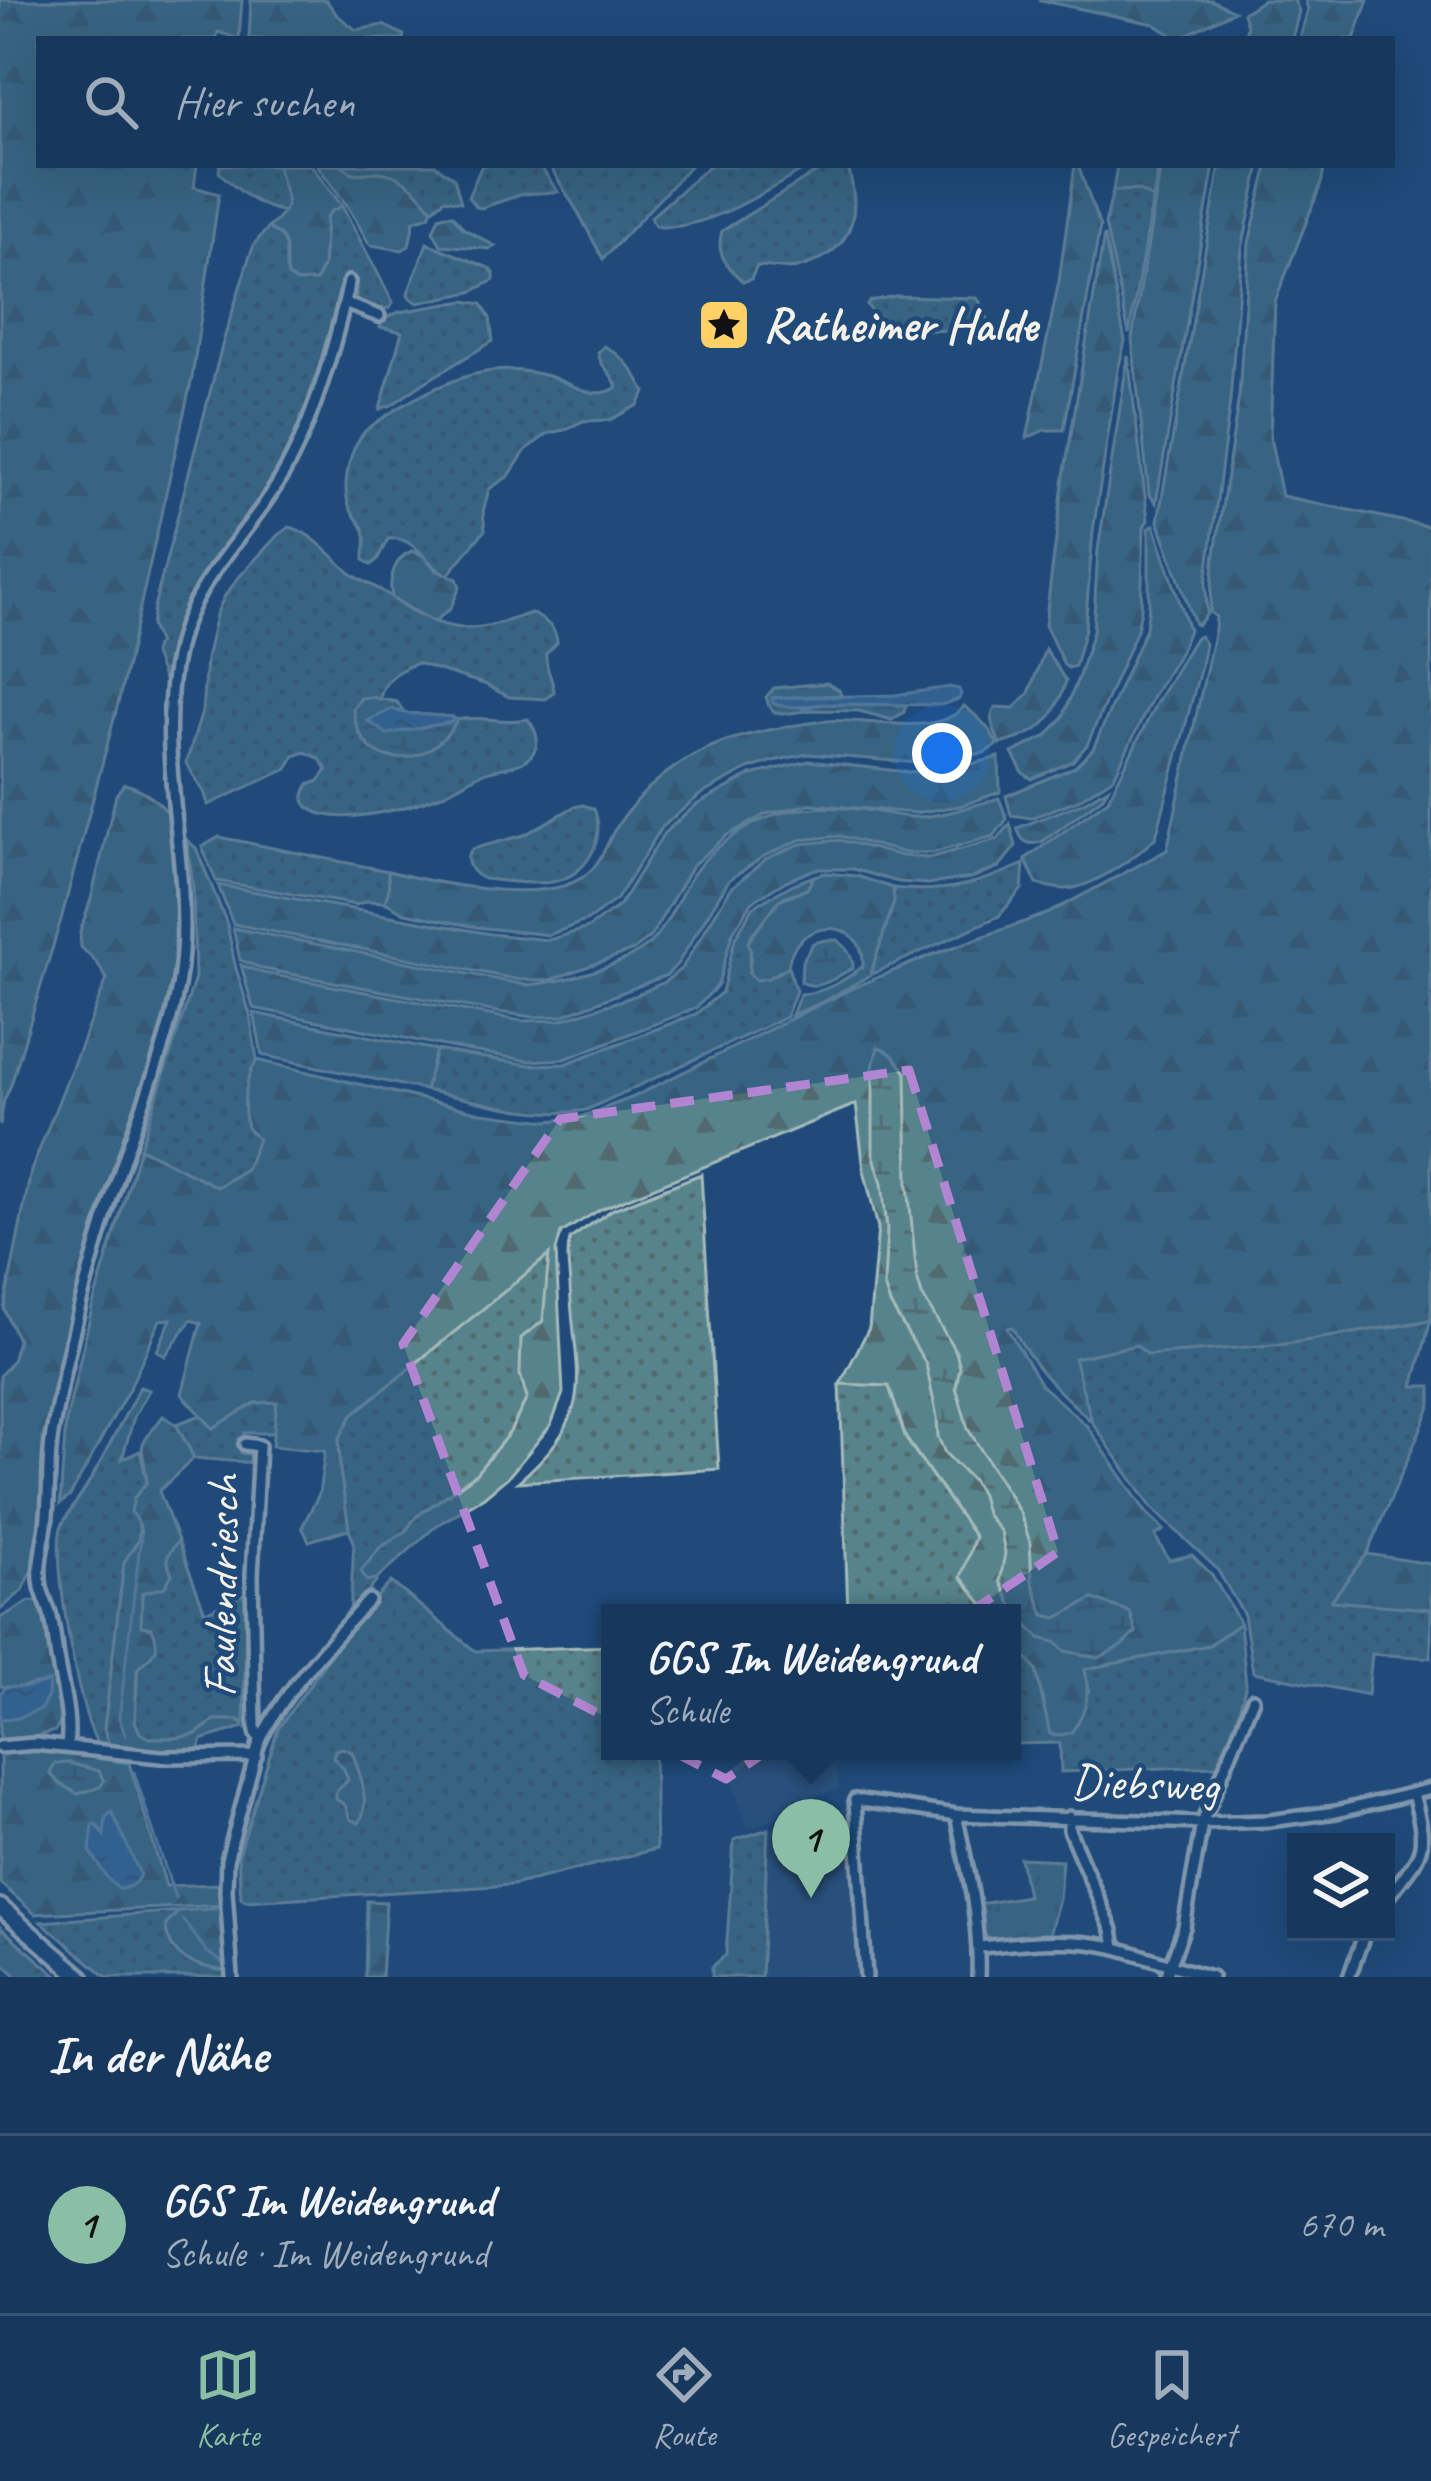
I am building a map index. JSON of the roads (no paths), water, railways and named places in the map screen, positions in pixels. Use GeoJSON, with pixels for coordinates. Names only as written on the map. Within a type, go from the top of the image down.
{"type":"FeatureCollection","features":[{"type":"Feature","properties":{"kind":"main road"},"geometry":{"type":"LineString","coordinates":[[0,1907],[81,1977]]}},
{"type":"Feature","properties":{"kind":"street"},"geometry":{"type":"LineString","coordinates":[[67,1747],[67,1708],[39,1563],[51,1441],[93,1252],[160,1052],[178,980],[182,886],[167,718],[179,639],[191,604],[217,562],[276,487],[306,430],[349,282]]}},
{"type":"Feature","properties":{"kind":"street"},"geometry":{"type":"LineString","coordinates":[[344,303],[379,316]]}},
{"type":"Feature","properties":{"kind":"street","name":"Faulendriesch"},"geometry":{"type":"LineString","coordinates":[[245,1444],[259,1445],[252,1575],[255,1727],[261,1739]]}},
{"type":"Feature","properties":{"kind":"street","name":"Faulendriesch"},"geometry":{"type":"LineString","coordinates":[[232,1977],[227,1860],[261,1739],[308,1671],[369,1600]]}},
{"type":"Feature","properties":{"kind":"street"},"geometry":{"type":"LineString","coordinates":[[1169,1972],[1184,1927],[1202,1823],[1253,1699]]}},
{"type":"Feature","properties":{"kind":"street","name":"Faulendriesch"},"geometry":{"type":"LineString","coordinates":[[0,1747],[34,1744],[161,1757],[256,1756]]}},
{"type":"Feature","properties":{"kind":"street","name":"Diebsweg"},"geometry":{"type":"LineString","coordinates":[[866,1977],[855,1800],[956,1815],[1202,1823],[1336,1812],[1431,1790]]}},
{"type":"Feature","properties":{"kind":"street"},"geometry":{"type":"LineString","coordinates":[[1395,1889],[1427,1851],[1413,1794]]}},
{"type":"Feature","properties":{"kind":"street"},"geometry":{"type":"LineString","coordinates":[[956,1815],[974,1891],[978,1977]]}},
{"type":"Feature","properties":{"kind":"street"},"geometry":{"type":"LineString","coordinates":[[1070,1817],[1069,1829],[1115,1947]]}},
{"type":"Feature","properties":{"kind":"street"},"geometry":{"type":"LineString","coordinates":[[979,1947],[1066,1941],[1115,1947],[1169,1972],[1212,1977]]}},
{"type":"Feature","properties":{"kind":"street"},"geometry":{"type":"LineString","coordinates":[[1348,1977],[1362,1941]]}},
{"type":"Feature","properties":{"kind":"water"},"geometry":{"type":"Polygon","coordinates":[[[959,689],[959,699],[941,705],[795,707],[773,703],[772,698],[895,695],[959,689]]]}},
{"type":"Feature","properties":{"kind":"water"},"geometry":{"type":"Polygon","coordinates":[[[392,709],[452,717],[452,722],[387,734],[368,721],[392,709]]]}},
{"type":"Feature","properties":{"kind":"water"},"geometry":{"type":"Polygon","coordinates":[[[49,1682],[41,1709],[0,1719],[0,1693],[6,1687],[49,1682]]]}},
{"type":"Feature","properties":{"kind":"water"},"geometry":{"type":"Polygon","coordinates":[[[112,1812],[140,1874],[132,1885],[119,1889],[90,1851],[93,1825],[104,1835],[106,1817],[112,1812]]]}},
{"type":"Feature","properties":{"kind":"waterway"},"geometry":{"type":"LineString","coordinates":[[125,1734],[119,1718],[141,1536]]}},
{"type":"Feature","properties":{"kind":"waterway"},"geometry":{"type":"LineString","coordinates":[[134,1772],[175,1898]]}},
{"type":"Feature","properties":{"kind":"waterway"},"geometry":{"type":"LineString","coordinates":[[183,1920],[207,1952],[227,1966]]}},
{"type":"Feature","properties":{"kind":"place","name":"Ratheimer Halde"},"geometry":{"type":"Point","coordinates":[724,325]}},
{"type":"Feature","properties":{"kind":"place","name":"GGS Im Weidengrund"},"geometry":{"type":"Point","coordinates":[811,1898]}}]}
